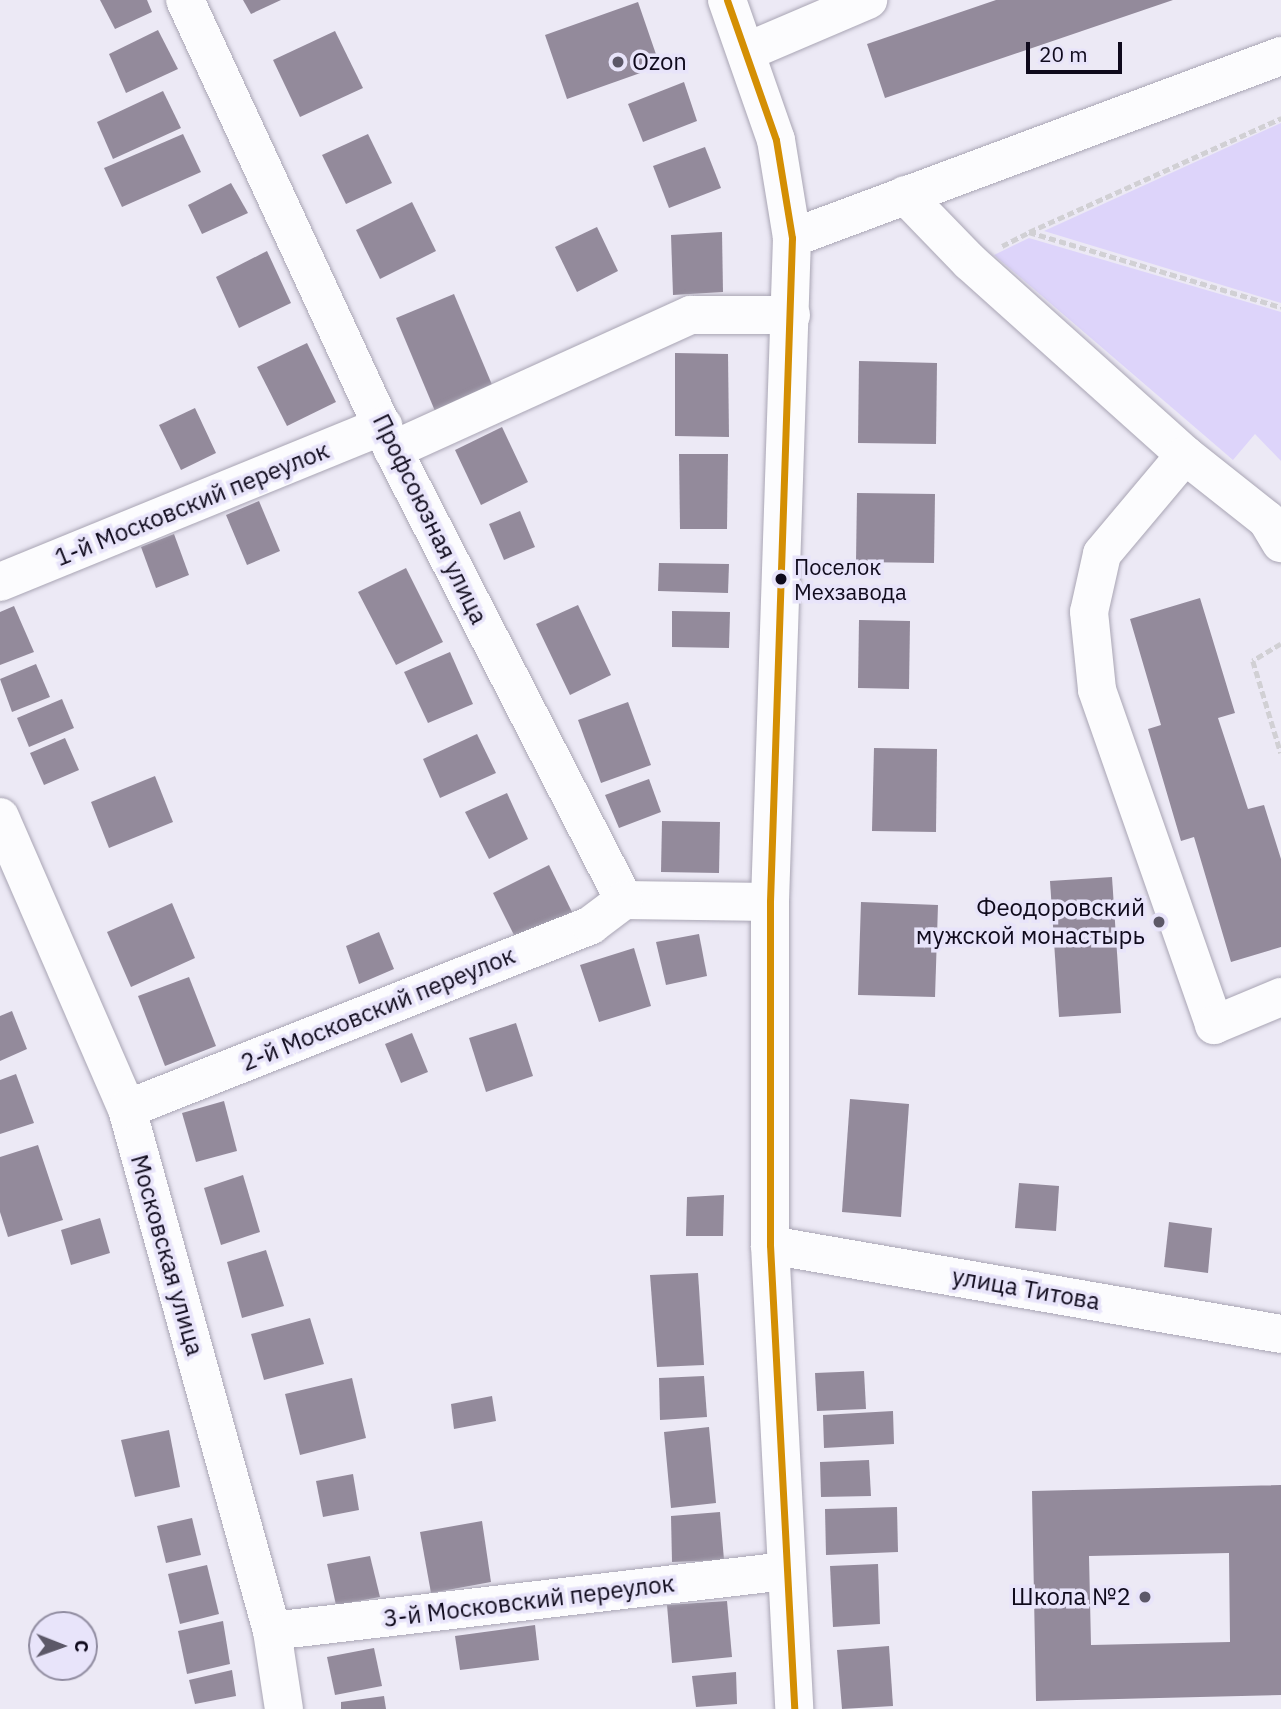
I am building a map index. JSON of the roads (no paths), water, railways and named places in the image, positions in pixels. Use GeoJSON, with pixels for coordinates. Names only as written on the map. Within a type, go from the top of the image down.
{"type":"FeatureCollection","features":[{"type":"Feature","properties":{"kind":"street","name":"Профсоюзная улица"},"geometry":{"type":"LineString","coordinates":[[185,0],[388,438],[624,900]]}},
{"type":"Feature","properties":{"kind":"street"},"geometry":{"type":"LineString","coordinates":[[727,0],[776,140],[792,238],[770,902],[770,1245],[794,1709]]}},
{"type":"Feature","properties":{"kind":"street"},"geometry":{"type":"LineString","coordinates":[[746,52],[868,0]]}},
{"type":"Feature","properties":{"kind":"street"},"geometry":{"type":"LineString","coordinates":[[792,238],[1281,56]]}},
{"type":"Feature","properties":{"kind":"street"},"geometry":{"type":"LineString","coordinates":[[905,195],[970,262],[1185,455],[1267,520],[1281,543]]}},
{"type":"Feature","properties":{"kind":"street","name":"1-й Московский переулок"},"geometry":{"type":"LineString","coordinates":[[0,582],[388,438],[691,315],[791,315]]}},
{"type":"Feature","properties":{"kind":"street"},"geometry":{"type":"LineString","coordinates":[[1185,455],[1102,554],[1089,612],[1097,690],[1214,1025],[1281,997]]}},
{"type":"Feature","properties":{"kind":"street","name":"Московская улица"},"geometry":{"type":"LineString","coordinates":[[0,817],[127,1109],[272,1631],[284,1709]]}},
{"type":"Feature","properties":{"kind":"street"},"geometry":{"type":"LineString","coordinates":[[624,900],[770,902]]}},
{"type":"Feature","properties":{"kind":"street","name":"2-й Московский переулок"},"geometry":{"type":"LineString","coordinates":[[127,1109],[591,925],[624,900]]}},
{"type":"Feature","properties":{"kind":"street","name":"улица Титова"},"geometry":{"type":"LineString","coordinates":[[770,1245],[1281,1334]]}},
{"type":"Feature","properties":{"kind":"street","name":"3-й Московский переулок"},"geometry":{"type":"LineString","coordinates":[[272,1631],[786,1571]]}},
{"type":"Feature","properties":{"kind":"place","name":"Ozon"},"geometry":{"type":"Point","coordinates":[618,62]}},
{"type":"Feature","properties":{"kind":"place","name":"Поселок Мехзавода"},"geometry":{"type":"Point","coordinates":[781,579]}},
{"type":"Feature","properties":{"kind":"place","name":"Феодоровский мужской монастырь"},"geometry":{"type":"Point","coordinates":[1159,922]}},
{"type":"Feature","properties":{"kind":"place","name":"Школа №2"},"geometry":{"type":"Point","coordinates":[1145,1597]}}]}
